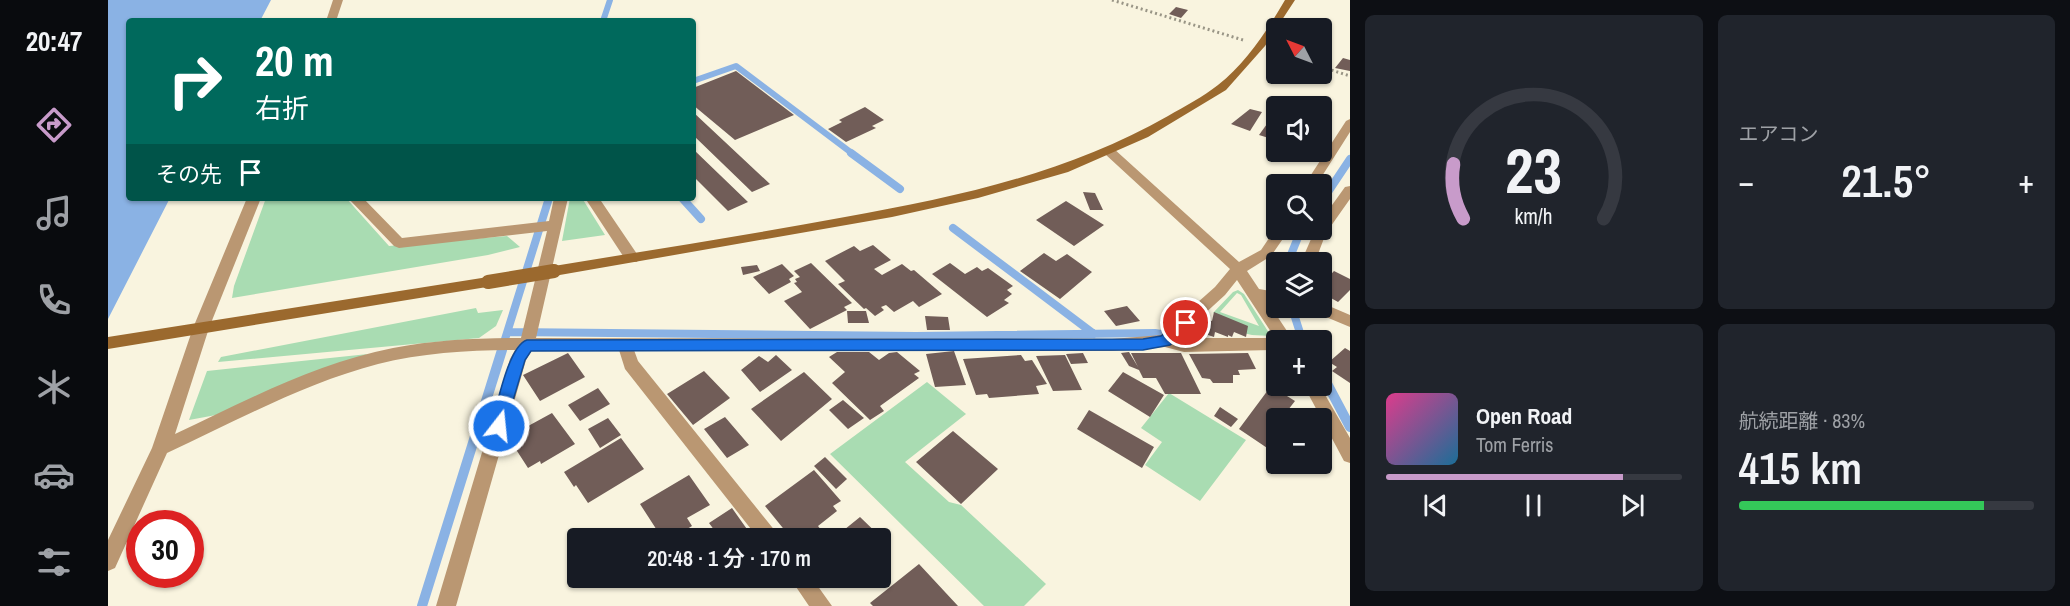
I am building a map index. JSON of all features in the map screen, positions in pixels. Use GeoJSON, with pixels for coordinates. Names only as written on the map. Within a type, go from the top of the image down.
{"type":"FeatureCollection","features":[{"type":"Feature","properties":{"kind":"street"},"geometry":{"type":"LineString","coordinates":[[332,18],[338,0]]}},
{"type":"Feature","properties":{"kind":"street"},"geometry":{"type":"LineString","coordinates":[[112,343],[805,230],[940,204],[1004,187],[1109,151],[1160,127],[1225,84],[1261,46],[1290,0]]}},
{"type":"Feature","properties":{"kind":"street"},"geometry":{"type":"LineString","coordinates":[[1317,174],[1350,123]]}},
{"type":"Feature","properties":{"kind":"street"},"geometry":{"type":"LineString","coordinates":[[1109,151],[1238,269],[1278,330]]}},
{"type":"Feature","properties":{"kind":"street"},"geometry":{"type":"LineString","coordinates":[[1310,252],[1326,223],[1350,190]]}},
{"type":"Feature","properties":{"kind":"street"},"geometry":{"type":"LineString","coordinates":[[108,561],[161,447],[201,328],[253,201]]}},
{"type":"Feature","properties":{"kind":"street"},"geometry":{"type":"LineString","coordinates":[[358,201],[399,243],[551,226]]}},
{"type":"Feature","properties":{"kind":"street"},"geometry":{"type":"LineString","coordinates":[[446,606],[525,339],[551,226],[560,201]]}},
{"type":"Feature","properties":{"kind":"street"},"geometry":{"type":"LineString","coordinates":[[594,201],[632,258]]}},
{"type":"Feature","properties":{"kind":"street"},"geometry":{"type":"LineString","coordinates":[[1168,338],[1220,291],[1238,269],[1266,253],[1275,240]]}},
{"type":"Feature","properties":{"kind":"street"},"geometry":{"type":"LineString","coordinates":[[1255,294],[1266,296]]}},
{"type":"Feature","properties":{"kind":"street"},"geometry":{"type":"LineString","coordinates":[[1332,313],[1350,321]]}},
{"type":"Feature","properties":{"kind":"street"},"geometry":{"type":"LineString","coordinates":[[161,447],[315,379],[378,358],[426,348],[491,344],[525,339],[625,346],[1112,345],[1168,338],[1184,346],[1266,344]]}},
{"type":"Feature","properties":{"kind":"street"},"geometry":{"type":"LineString","coordinates":[[625,346],[631,364],[761,528]]}},
{"type":"Feature","properties":{"kind":"street"},"geometry":{"type":"LineString","coordinates":[[1318,396],[1350,455]]}},
{"type":"Feature","properties":{"kind":"street"},"geometry":{"type":"LineString","coordinates":[[808,588],[822,606]]}},
{"type":"Feature","properties":{"kind":"path"},"geometry":{"type":"LineString","coordinates":[[1112,0],[1261,46]]}},
{"type":"Feature","properties":{"kind":"path"},"geometry":{"type":"LineString","coordinates":[[1332,70],[1350,76]]}},
{"type":"Feature","properties":{"kind":"green space"},"geometry":{"type":"Polygon","coordinates":[[[265,201],[349,201],[389,246],[507,236],[520,247],[488,255],[232,298],[234,286],[265,201]]]}},
{"type":"Feature","properties":{"kind":"green space"},"geometry":{"type":"Polygon","coordinates":[[[569,201],[584,201],[605,235],[562,241],[569,201]]]}},
{"type":"Feature","properties":{"kind":"green space"},"geometry":{"type":"Polygon","coordinates":[[[1238,290],[1244,294],[1267,330],[1266,336],[1243,333],[1246,326],[1213,313],[1233,292],[1238,290]],[[1237,293],[1220,312],[1259,326],[1241,295],[1237,293]]]}},
{"type":"Feature","properties":{"kind":"green space"},"geometry":{"type":"Polygon","coordinates":[[[476,308],[478,313],[503,310],[496,326],[479,338],[218,362],[221,357],[476,308]]]}},
{"type":"Feature","properties":{"kind":"green space"},"geometry":{"type":"Polygon","coordinates":[[[368,354],[216,415],[189,420],[207,371],[368,354]]]}},
{"type":"Feature","properties":{"kind":"green space"},"geometry":{"type":"Polygon","coordinates":[[[927,382],[966,414],[905,462],[949,502],[961,505],[1046,584],[1024,606],[984,606],[830,454],[927,382]]]}},
{"type":"Feature","properties":{"kind":"green space"},"geometry":{"type":"Polygon","coordinates":[[[1169,393],[1246,440],[1200,501],[1145,465],[1162,442],[1141,428],[1169,393]]]}},
{"type":"Feature","properties":{"kind":"water"},"geometry":{"type":"Polygon","coordinates":[[[108,0],[271,0],[262,18],[126,18],[126,201],[168,201],[108,319],[108,0]]]}},
{"type":"Feature","properties":{"kind":"building"},"geometry":{"type":"Polygon","coordinates":[[[1176,7],[1188,10],[1181,18],[1169,14],[1176,7]]]}},
{"type":"Feature","properties":{"kind":"building"},"geometry":{"type":"Polygon","coordinates":[[[1343,58],[1350,60],[1350,71],[1335,68],[1343,58]]]}},
{"type":"Feature","properties":{"kind":"building"},"geometry":{"type":"Polygon","coordinates":[[[736,71],[794,115],[735,140],[696,108],[696,87],[736,71]]]}},
{"type":"Feature","properties":{"kind":"building"},"geometry":{"type":"Polygon","coordinates":[[[865,107],[884,120],[872,126],[876,128],[846,142],[828,129],[842,122],[839,120],[865,107]]]}},
{"type":"Feature","properties":{"kind":"building"},"geometry":{"type":"Polygon","coordinates":[[[1250,109],[1262,112],[1250,131],[1231,124],[1250,109]]]}},
{"type":"Feature","properties":{"kind":"building"},"geometry":{"type":"Polygon","coordinates":[[[696,115],[770,184],[752,192],[696,138],[696,115]]]}},
{"type":"Feature","properties":{"kind":"building"},"geometry":{"type":"Polygon","coordinates":[[[1266,125],[1266,137],[1259,135],[1266,125]]]}},
{"type":"Feature","properties":{"kind":"building"},"geometry":{"type":"Polygon","coordinates":[[[696,152],[748,202],[728,211],[696,179],[696,152]]]}},
{"type":"Feature","properties":{"kind":"building"},"geometry":{"type":"Polygon","coordinates":[[[1083,192],[1095,193],[1103,210],[1090,210],[1083,192]]]}},
{"type":"Feature","properties":{"kind":"building"},"geometry":{"type":"Polygon","coordinates":[[[1066,201],[1104,225],[1074,246],[1036,220],[1066,201]]]}},
{"type":"Feature","properties":{"kind":"building"},"geometry":{"type":"Polygon","coordinates":[[[873,245],[891,260],[874,269],[882,275],[902,264],[911,271],[914,270],[942,294],[919,307],[913,301],[894,312],[886,305],[881,307],[884,310],[875,316],[866,308],[864,309],[838,284],[845,281],[825,261],[854,246],[860,251],[873,245]]]}},
{"type":"Feature","properties":{"kind":"building"},"geometry":{"type":"Polygon","coordinates":[[[1044,253],[1056,261],[1067,254],[1092,272],[1060,299],[1020,271],[1044,253]]]}},
{"type":"Feature","properties":{"kind":"building"},"geometry":{"type":"Polygon","coordinates":[[[811,263],[852,303],[844,307],[847,310],[810,329],[784,301],[802,292],[794,283],[797,282],[795,279],[800,277],[794,271],[811,263]]]}},
{"type":"Feature","properties":{"kind":"building"},"geometry":{"type":"Polygon","coordinates":[[[950,263],[965,274],[977,267],[982,271],[988,268],[1013,286],[1007,290],[1012,294],[1004,300],[1009,303],[987,317],[932,274],[950,263]]]}},
{"type":"Feature","properties":{"kind":"building"},"geometry":{"type":"Polygon","coordinates":[[[782,264],[794,276],[789,279],[791,282],[769,294],[753,277],[782,264]]]}},
{"type":"Feature","properties":{"kind":"building"},"geometry":{"type":"Polygon","coordinates":[[[757,265],[760,271],[743,275],[741,267],[757,265]]]}},
{"type":"Feature","properties":{"kind":"building"},"geometry":{"type":"Polygon","coordinates":[[[1334,271],[1350,279],[1350,290],[1338,302],[1332,299],[1332,273],[1334,271]]]}},
{"type":"Feature","properties":{"kind":"building"},"geometry":{"type":"Polygon","coordinates":[[[1127,306],[1140,321],[1116,326],[1104,311],[1127,306]]]}},
{"type":"Feature","properties":{"kind":"building"},"geometry":{"type":"Polygon","coordinates":[[[847,311],[866,311],[869,323],[848,323],[847,311]]]}},
{"type":"Feature","properties":{"kind":"building"},"geometry":{"type":"Polygon","coordinates":[[[1214,312],[1248,326],[1246,337],[1234,332],[1232,337],[1215,332],[1214,337],[1202,333],[1206,319],[1212,321],[1214,312]]]}},
{"type":"Feature","properties":{"kind":"building"},"geometry":{"type":"Polygon","coordinates":[[[925,316],[948,317],[950,330],[927,330],[925,316]]]}},
{"type":"Feature","properties":{"kind":"building"},"geometry":{"type":"Polygon","coordinates":[[[1345,348],[1350,351],[1350,383],[1332,371],[1337,367],[1332,364],[1332,359],[1345,348]]]}},
{"type":"Feature","properties":{"kind":"building"},"geometry":{"type":"Polygon","coordinates":[[[954,351],[966,385],[935,387],[926,354],[954,351]]]}},
{"type":"Feature","properties":{"kind":"building"},"geometry":{"type":"Polygon","coordinates":[[[837,352],[869,352],[879,360],[889,353],[897,352],[920,371],[914,374],[919,378],[880,406],[884,411],[870,420],[832,383],[845,372],[829,357],[837,352]]]}},
{"type":"Feature","properties":{"kind":"building"},"geometry":{"type":"Polygon","coordinates":[[[1129,352],[1138,367],[1131,353],[1181,353],[1201,394],[1165,394],[1156,378],[1143,378],[1139,370],[1129,366],[1121,353],[1129,352]]]}},
{"type":"Feature","properties":{"kind":"building"},"geometry":{"type":"Polygon","coordinates":[[[568,353],[585,377],[540,401],[523,375],[568,353]]]}},
{"type":"Feature","properties":{"kind":"building"},"geometry":{"type":"Polygon","coordinates":[[[1083,353],[1088,363],[1071,364],[1066,354],[1083,353]]]}},
{"type":"Feature","properties":{"kind":"building"},"geometry":{"type":"Polygon","coordinates":[[[1248,353],[1256,369],[1238,370],[1240,375],[1233,375],[1233,383],[1213,383],[1210,379],[1202,378],[1189,354],[1248,353]]]}},
{"type":"Feature","properties":{"kind":"building"},"geometry":{"type":"Polygon","coordinates":[[[776,355],[792,370],[760,392],[741,370],[759,356],[768,362],[776,355]]]}},
{"type":"Feature","properties":{"kind":"building"},"geometry":{"type":"Polygon","coordinates":[[[1021,355],[1025,361],[1032,360],[1047,384],[1036,386],[1039,394],[989,398],[987,394],[976,395],[963,359],[1021,355]]]}},
{"type":"Feature","properties":{"kind":"building"},"geometry":{"type":"Polygon","coordinates":[[[1065,355],[1082,390],[1053,391],[1036,356],[1065,355]]]}},
{"type":"Feature","properties":{"kind":"building"},"geometry":{"type":"Polygon","coordinates":[[[704,371],[730,398],[693,425],[667,394],[704,371]]]}},
{"type":"Feature","properties":{"kind":"building"},"geometry":{"type":"Polygon","coordinates":[[[804,372],[832,399],[781,441],[751,409],[804,372]]]}},
{"type":"Feature","properties":{"kind":"building"},"geometry":{"type":"Polygon","coordinates":[[[1123,372],[1164,395],[1150,417],[1108,391],[1123,372]]]}},
{"type":"Feature","properties":{"kind":"building"},"geometry":{"type":"Polygon","coordinates":[[[598,388],[610,404],[580,421],[568,405],[598,388]]]}},
{"type":"Feature","properties":{"kind":"building"},"geometry":{"type":"Polygon","coordinates":[[[1266,393],[1266,396],[1287,396],[1295,401],[1290,408],[1266,408],[1266,447],[1239,429],[1266,393]]]}},
{"type":"Feature","properties":{"kind":"building"},"geometry":{"type":"Polygon","coordinates":[[[843,400],[864,418],[848,429],[829,410],[843,400]]]}},
{"type":"Feature","properties":{"kind":"building"},"geometry":{"type":"Polygon","coordinates":[[[1220,407],[1238,419],[1231,427],[1214,416],[1220,407]]]}},
{"type":"Feature","properties":{"kind":"building"},"geometry":{"type":"Polygon","coordinates":[[[1089,410],[1154,447],[1142,468],[1077,429],[1089,410]]]}},
{"type":"Feature","properties":{"kind":"building"},"geometry":{"type":"Polygon","coordinates":[[[552,413],[575,444],[541,464],[540,461],[528,468],[508,437],[552,413]]]}},
{"type":"Feature","properties":{"kind":"building"},"geometry":{"type":"Polygon","coordinates":[[[725,417],[749,445],[727,458],[704,429],[725,417]]]}},
{"type":"Feature","properties":{"kind":"building"},"geometry":{"type":"Polygon","coordinates":[[[608,418],[621,435],[600,448],[588,429],[608,418]]]}},
{"type":"Feature","properties":{"kind":"building"},"geometry":{"type":"Polygon","coordinates":[[[953,431],[998,469],[961,504],[916,462],[953,431]]]}},
{"type":"Feature","properties":{"kind":"building"},"geometry":{"type":"Polygon","coordinates":[[[621,438],[644,469],[588,503],[564,472],[621,438]]]}},
{"type":"Feature","properties":{"kind":"building"},"geometry":{"type":"Polygon","coordinates":[[[825,457],[847,479],[836,489],[814,466],[825,457]]]}},
{"type":"Feature","properties":{"kind":"building"},"geometry":{"type":"Polygon","coordinates":[[[814,470],[841,501],[833,506],[837,511],[818,526],[820,528],[783,528],[765,506],[814,470]]]}},
{"type":"Feature","properties":{"kind":"building"},"geometry":{"type":"Polygon","coordinates":[[[689,475],[710,505],[687,518],[692,526],[689,528],[656,528],[640,504],[689,475]]]}},
{"type":"Feature","properties":{"kind":"building"},"geometry":{"type":"Polygon","coordinates":[[[732,508],[746,528],[713,528],[709,523],[732,508]]]}},
{"type":"Feature","properties":{"kind":"building"},"geometry":{"type":"Polygon","coordinates":[[[860,517],[871,528],[846,528],[860,517]]]}},
{"type":"Feature","properties":{"kind":"building"},"geometry":{"type":"Polygon","coordinates":[[[919,564],[958,606],[873,606],[870,603],[919,564]]]}},
{"type":"Feature","properties":{"kind":"waterway"},"geometry":{"type":"LineString","coordinates":[[604,18],[610,0]]}},
{"type":"Feature","properties":{"kind":"waterway"},"geometry":{"type":"LineString","coordinates":[[696,80],[736,66],[853,154]]}},
{"type":"Feature","properties":{"kind":"waterway"},"geometry":{"type":"LineString","coordinates":[[851,153],[900,189]]}},
{"type":"Feature","properties":{"kind":"waterway"},"geometry":{"type":"LineString","coordinates":[[1332,186],[1350,159]]}},
{"type":"Feature","properties":{"kind":"waterway"},"geometry":{"type":"LineString","coordinates":[[501,352],[548,201]]}},
{"type":"Feature","properties":{"kind":"waterway"},"geometry":{"type":"LineString","coordinates":[[685,201],[701,219]]}},
{"type":"Feature","properties":{"kind":"waterway"},"geometry":{"type":"LineString","coordinates":[[953,228],[1094,334]]}},
{"type":"Feature","properties":{"kind":"waterway"},"geometry":{"type":"LineString","coordinates":[[1292,252],[1297,240]]}},
{"type":"Feature","properties":{"kind":"waterway"},"geometry":{"type":"LineString","coordinates":[[1295,318],[1299,330]]}},
{"type":"Feature","properties":{"kind":"waterway"},"geometry":{"type":"LineString","coordinates":[[508,332],[916,336],[1094,334]]}},
{"type":"Feature","properties":{"kind":"waterway"},"geometry":{"type":"LineString","coordinates":[[1094,334],[1155,333],[1191,339]]}},
{"type":"Feature","properties":{"kind":"waterway"},"geometry":{"type":"LineString","coordinates":[[422,606],[502,350]]}},
{"type":"Feature","properties":{"kind":"waterway"},"geometry":{"type":"LineString","coordinates":[[1332,393],[1350,427]]}},
{"type":"Feature","properties":{"kind":"route"},"geometry":{"type":"LineString","coordinates":[[499,426],[518,359],[527,345],[1143,344],[1165,341],[1186,323]]}}]}
